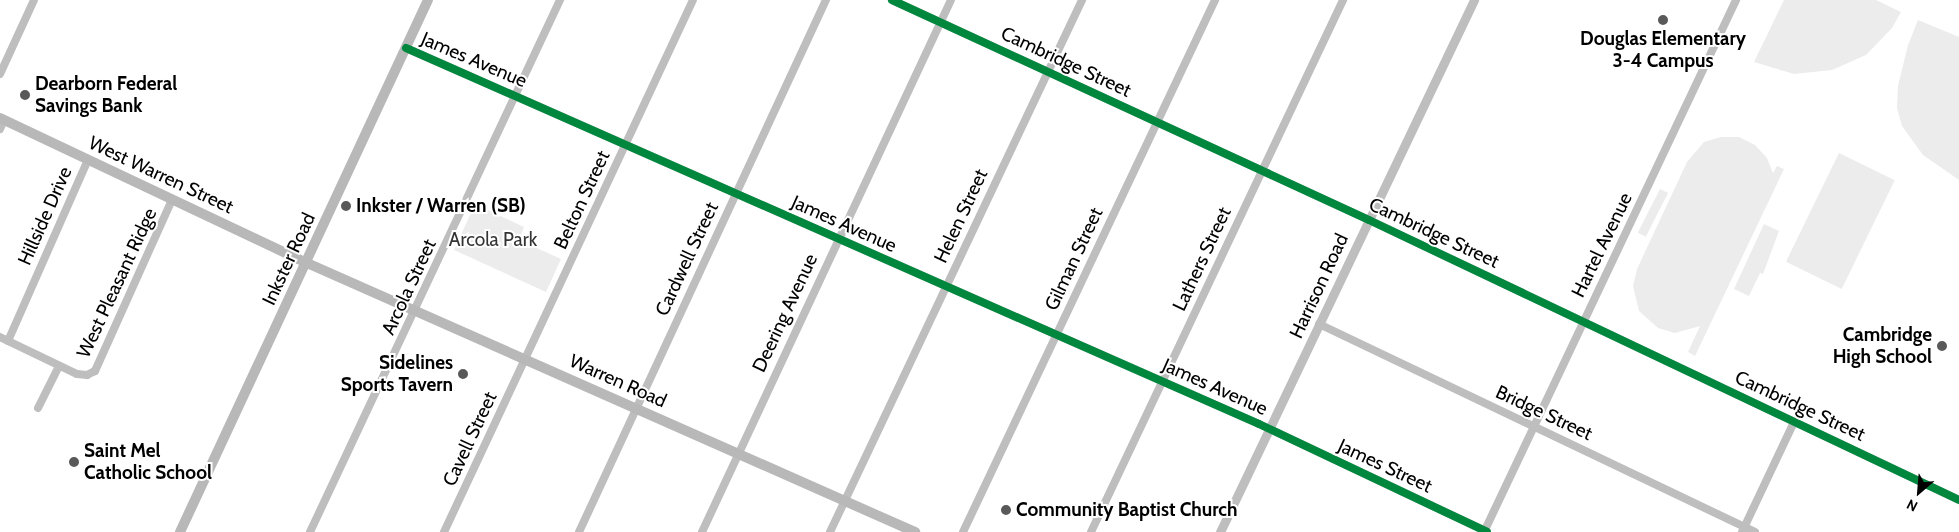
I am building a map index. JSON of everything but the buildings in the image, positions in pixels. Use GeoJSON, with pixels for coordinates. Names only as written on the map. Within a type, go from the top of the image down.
{"type":"FeatureCollection","features":[{"type":"Feature","properties":{"kind":"main road","name":"Inkster Road"},"geometry":{"type":"LineString","coordinates":[[180,532],[428,0]]}},
{"type":"Feature","properties":{"kind":"main road","name":"West Warren Street"},"geometry":{"type":"LineString","coordinates":[[1,122],[88,160],[306,262]]}},
{"type":"Feature","properties":{"kind":"main road","name":"Warren Road"},"geometry":{"type":"LineString","coordinates":[[306,262],[914,532]]}},
{"type":"Feature","properties":{"kind":"street"},"geometry":{"type":"LineString","coordinates":[[0,74],[34,0]]}},
{"type":"Feature","properties":{"kind":"street","name":"Arcola Street"},"geometry":{"type":"LineString","coordinates":[[310,532],[416,311],[560,0]]}},
{"type":"Feature","properties":{"kind":"street","name":"Belton Street"},"geometry":{"type":"LineString","coordinates":[[525,360],[693,0]]}},
{"type":"Feature","properties":{"kind":"street","name":"Cardwell Street"},"geometry":{"type":"LineString","coordinates":[[578,532],[637,409],[735,193],[826,0]]}},
{"type":"Feature","properties":{"kind":"street","name":"Cambridge Street"},"geometry":{"type":"LineString","coordinates":[[892,0],[1369,220],[1959,500]]}},
{"type":"Feature","properties":{"kind":"street","name":"Deering Avenue"},"geometry":{"type":"LineString","coordinates":[[702,532],[951,0]]}},
{"type":"Feature","properties":{"kind":"street","name":"Helen Street"},"geometry":{"type":"LineString","coordinates":[[830,532],[1082,0]]}},
{"type":"Feature","properties":{"kind":"street","name":"Gilman Street"},"geometry":{"type":"LineString","coordinates":[[963,532],[1215,0]]}},
{"type":"Feature","properties":{"kind":"street","name":"Lathers Street"},"geometry":{"type":"LineString","coordinates":[[1091,532],[1343,0]]}},
{"type":"Feature","properties":{"kind":"street","name":"Harrison Road"},"geometry":{"type":"LineString","coordinates":[[1220,532],[1474,0]]}},
{"type":"Feature","properties":{"kind":"street","name":"Hartel Avenue"},"geometry":{"type":"LineString","coordinates":[[1485,532],[1736,0]]}},
{"type":"Feature","properties":{"kind":"street","name":"James Avenue"},"geometry":{"type":"LineString","coordinates":[[406,48],[1269,429]]}},
{"type":"Feature","properties":{"kind":"street","name":"Hillside Drive"},"geometry":{"type":"LineString","coordinates":[[8,341],[88,160]]}},
{"type":"Feature","properties":{"kind":"street","name":"West Pleasant Ridge"},"geometry":{"type":"LineString","coordinates":[[59,366],[82,376],[98,368],[172,200]]}},
{"type":"Feature","properties":{"kind":"street","name":"Bridge Street"},"geometry":{"type":"LineString","coordinates":[[1319,324],[1534,426],[1744,530],[1755,532]]}},
{"type":"Feature","properties":{"kind":"street"},"geometry":{"type":"LineString","coordinates":[[0,337],[59,366],[38,408]]}},
{"type":"Feature","properties":{"kind":"street","name":"Cavell Street"},"geometry":{"type":"LineString","coordinates":[[444,532],[525,360]]}},
{"type":"Feature","properties":{"kind":"street"},"geometry":{"type":"LineString","coordinates":[[1744,530],[1794,422]]}},
{"type":"Feature","properties":{"kind":"street","name":"James Street"},"geometry":{"type":"LineString","coordinates":[[1269,429],[1485,532]]}},
{"type":"Feature","properties":{"kind":"green space"},"geometry":{"type":"Polygon","coordinates":[[[1784,0],[1876,0],[1901,12],[1892,28],[1866,55],[1832,70],[1794,74],[1754,62],[1784,0]]]}},
{"type":"Feature","properties":{"kind":"green space"},"geometry":{"type":"Polygon","coordinates":[[[1918,20],[1959,37],[1959,180],[1923,155],[1902,126],[1897,108],[1898,86],[1908,45],[1918,20]]]}},
{"type":"Feature","properties":{"kind":"green space"},"geometry":{"type":"Polygon","coordinates":[[[1721,137],[1739,137],[1755,145],[1767,158],[1773,173],[1777,166],[1784,169],[1695,356],[1688,352],[1700,326],[1675,333],[1658,328],[1639,311],[1633,286],[1637,269],[1687,162],[1704,142],[1721,137]]]}},
{"type":"Feature","properties":{"kind":"green space"},"geometry":{"type":"Polygon","coordinates":[[[1839,153],[1895,180],[1842,289],[1786,262],[1839,153]]]}},
{"type":"Feature","properties":{"kind":"green space"},"geometry":{"type":"Polygon","coordinates":[[[1660,189],[1668,193],[1646,237],[1638,233],[1660,189]]]}},
{"type":"Feature","properties":{"kind":"green space","name":"Arcola Park"},"geometry":{"type":"Polygon","coordinates":[[[475,204],[524,227],[519,240],[561,259],[546,292],[454,250],[475,204]]]}},
{"type":"Feature","properties":{"kind":"green space"},"geometry":{"type":"Polygon","coordinates":[[[1764,224],[1779,231],[1763,274],[1760,273],[1749,296],[1734,289],[1764,224]]]}},
{"type":"Feature","properties":{"kind":"cycle path"},"geometry":{"type":"LineString","coordinates":[[892,0],[1369,220],[1959,500]]}},
{"type":"Feature","properties":{"kind":"cycle path"},"geometry":{"type":"LineString","coordinates":[[406,48],[1259,424],[1487,532]]}},
{"type":"Feature","properties":{"kind":"place","name":"Douglas Elementary 3-4 Campus"},"geometry":{"type":"Point","coordinates":[1663,20]}},
{"type":"Feature","properties":{"kind":"place","name":"Dearborn Federal Savings Bank"},"geometry":{"type":"Point","coordinates":[25,95]}},
{"type":"Feature","properties":{"kind":"place","name":"Inkster / Warren (SB)"},"geometry":{"type":"Point","coordinates":[346,206]}},
{"type":"Feature","properties":{"kind":"place","name":"Cambridge High School"},"geometry":{"type":"Point","coordinates":[1942,346]}},
{"type":"Feature","properties":{"kind":"place","name":"Sidelines Sports Tavern"},"geometry":{"type":"Point","coordinates":[463,374]}},
{"type":"Feature","properties":{"kind":"place","name":"Saint Mel Catholic School"},"geometry":{"type":"Point","coordinates":[74,462]}},
{"type":"Feature","properties":{"kind":"place","name":"Community Baptist Church"},"geometry":{"type":"Point","coordinates":[1006,510]}}]}
